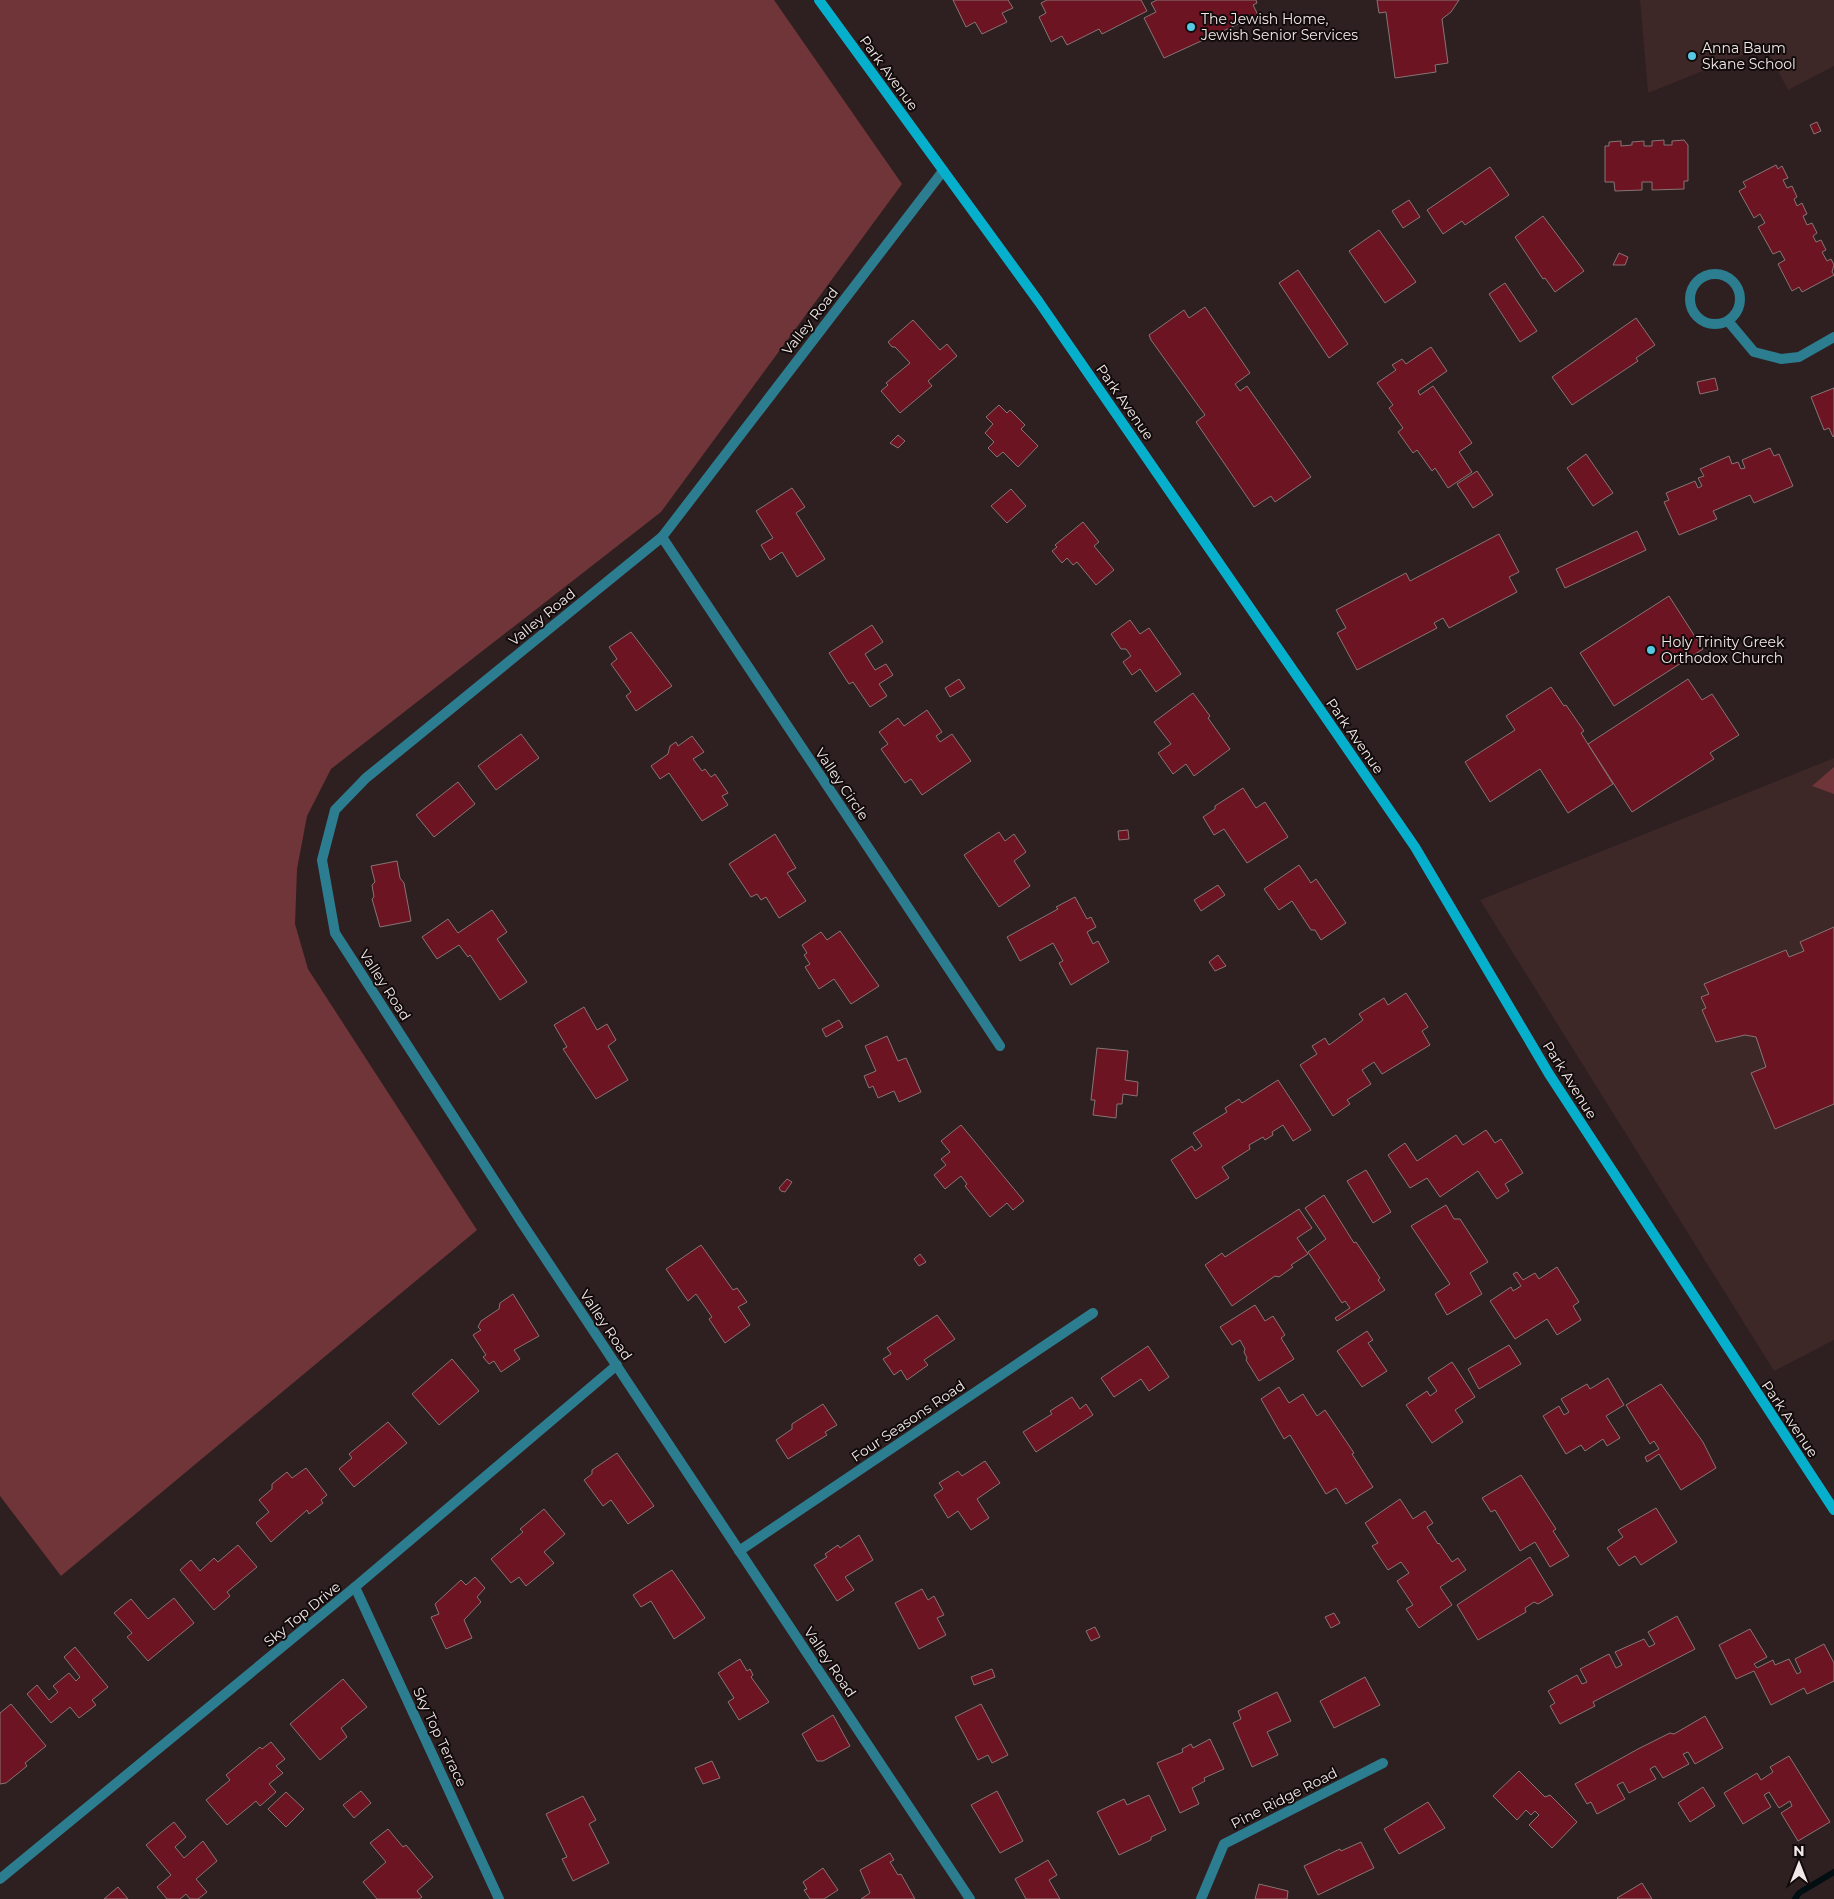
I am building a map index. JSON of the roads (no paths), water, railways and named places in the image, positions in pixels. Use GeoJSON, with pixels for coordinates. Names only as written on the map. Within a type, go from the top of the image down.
{"type":"FeatureCollection","features":[{"type":"Feature","properties":{"kind":"main road","name":"Park Avenue"},"geometry":{"type":"LineString","coordinates":[[819,0],[1039,302],[1415,847],[1549,1074],[1834,1510]]}},
{"type":"Feature","properties":{"kind":"street","name":"Valley Road"},"geometry":{"type":"LineString","coordinates":[[943,171],[662,537],[366,778],[335,810],[322,860],[335,933],[522,1223],[970,1899]]}},
{"type":"Feature","properties":{"kind":"street"},"geometry":{"type":"LineString","coordinates":[[1717,274],[1725,276],[1737,286],[1740,302],[1738,310],[1728,321],[1711,325],[1696,317],[1691,310],[1690,294],[1693,286],[1703,276],[1717,274]]}},
{"type":"Feature","properties":{"kind":"street"},"geometry":{"type":"LineString","coordinates":[[1728,321],[1754,352],[1781,359],[1799,357],[1834,337]]}},
{"type":"Feature","properties":{"kind":"street","name":"Valley Circle"},"geometry":{"type":"LineString","coordinates":[[662,537],[1000,1046]]}},
{"type":"Feature","properties":{"kind":"street","name":"Four Seasons Road"},"geometry":{"type":"LineString","coordinates":[[740,1551],[1092,1312]]}},
{"type":"Feature","properties":{"kind":"street","name":"Sky Top Drive"},"geometry":{"type":"LineString","coordinates":[[0,1879],[355,1587],[617,1366]]}},
{"type":"Feature","properties":{"kind":"street","name":"Sky Top Terrace"},"geometry":{"type":"LineString","coordinates":[[355,1587],[499,1899]]}},
{"type":"Feature","properties":{"kind":"street","name":"Pine Ridge Road"},"geometry":{"type":"LineString","coordinates":[[1200,1899],[1224,1844],[1383,1763]]}},
{"type":"Feature","properties":{"kind":"waterway"},"geometry":{"type":"LineString","coordinates":[[1795,1899],[1799,1893],[1834,1872]]}},
{"type":"Feature","properties":{"kind":"place","name":"The Jewish Home, Jewish Senior Services"},"geometry":{"type":"Point","coordinates":[1191,27]}},
{"type":"Feature","properties":{"kind":"place","name":"Anna Baum Skane School"},"geometry":{"type":"Point","coordinates":[1692,56]}},
{"type":"Feature","properties":{"kind":"place","name":"Holy Trinity Greek Orthodox Church"},"geometry":{"type":"Point","coordinates":[1651,650]}}]}
